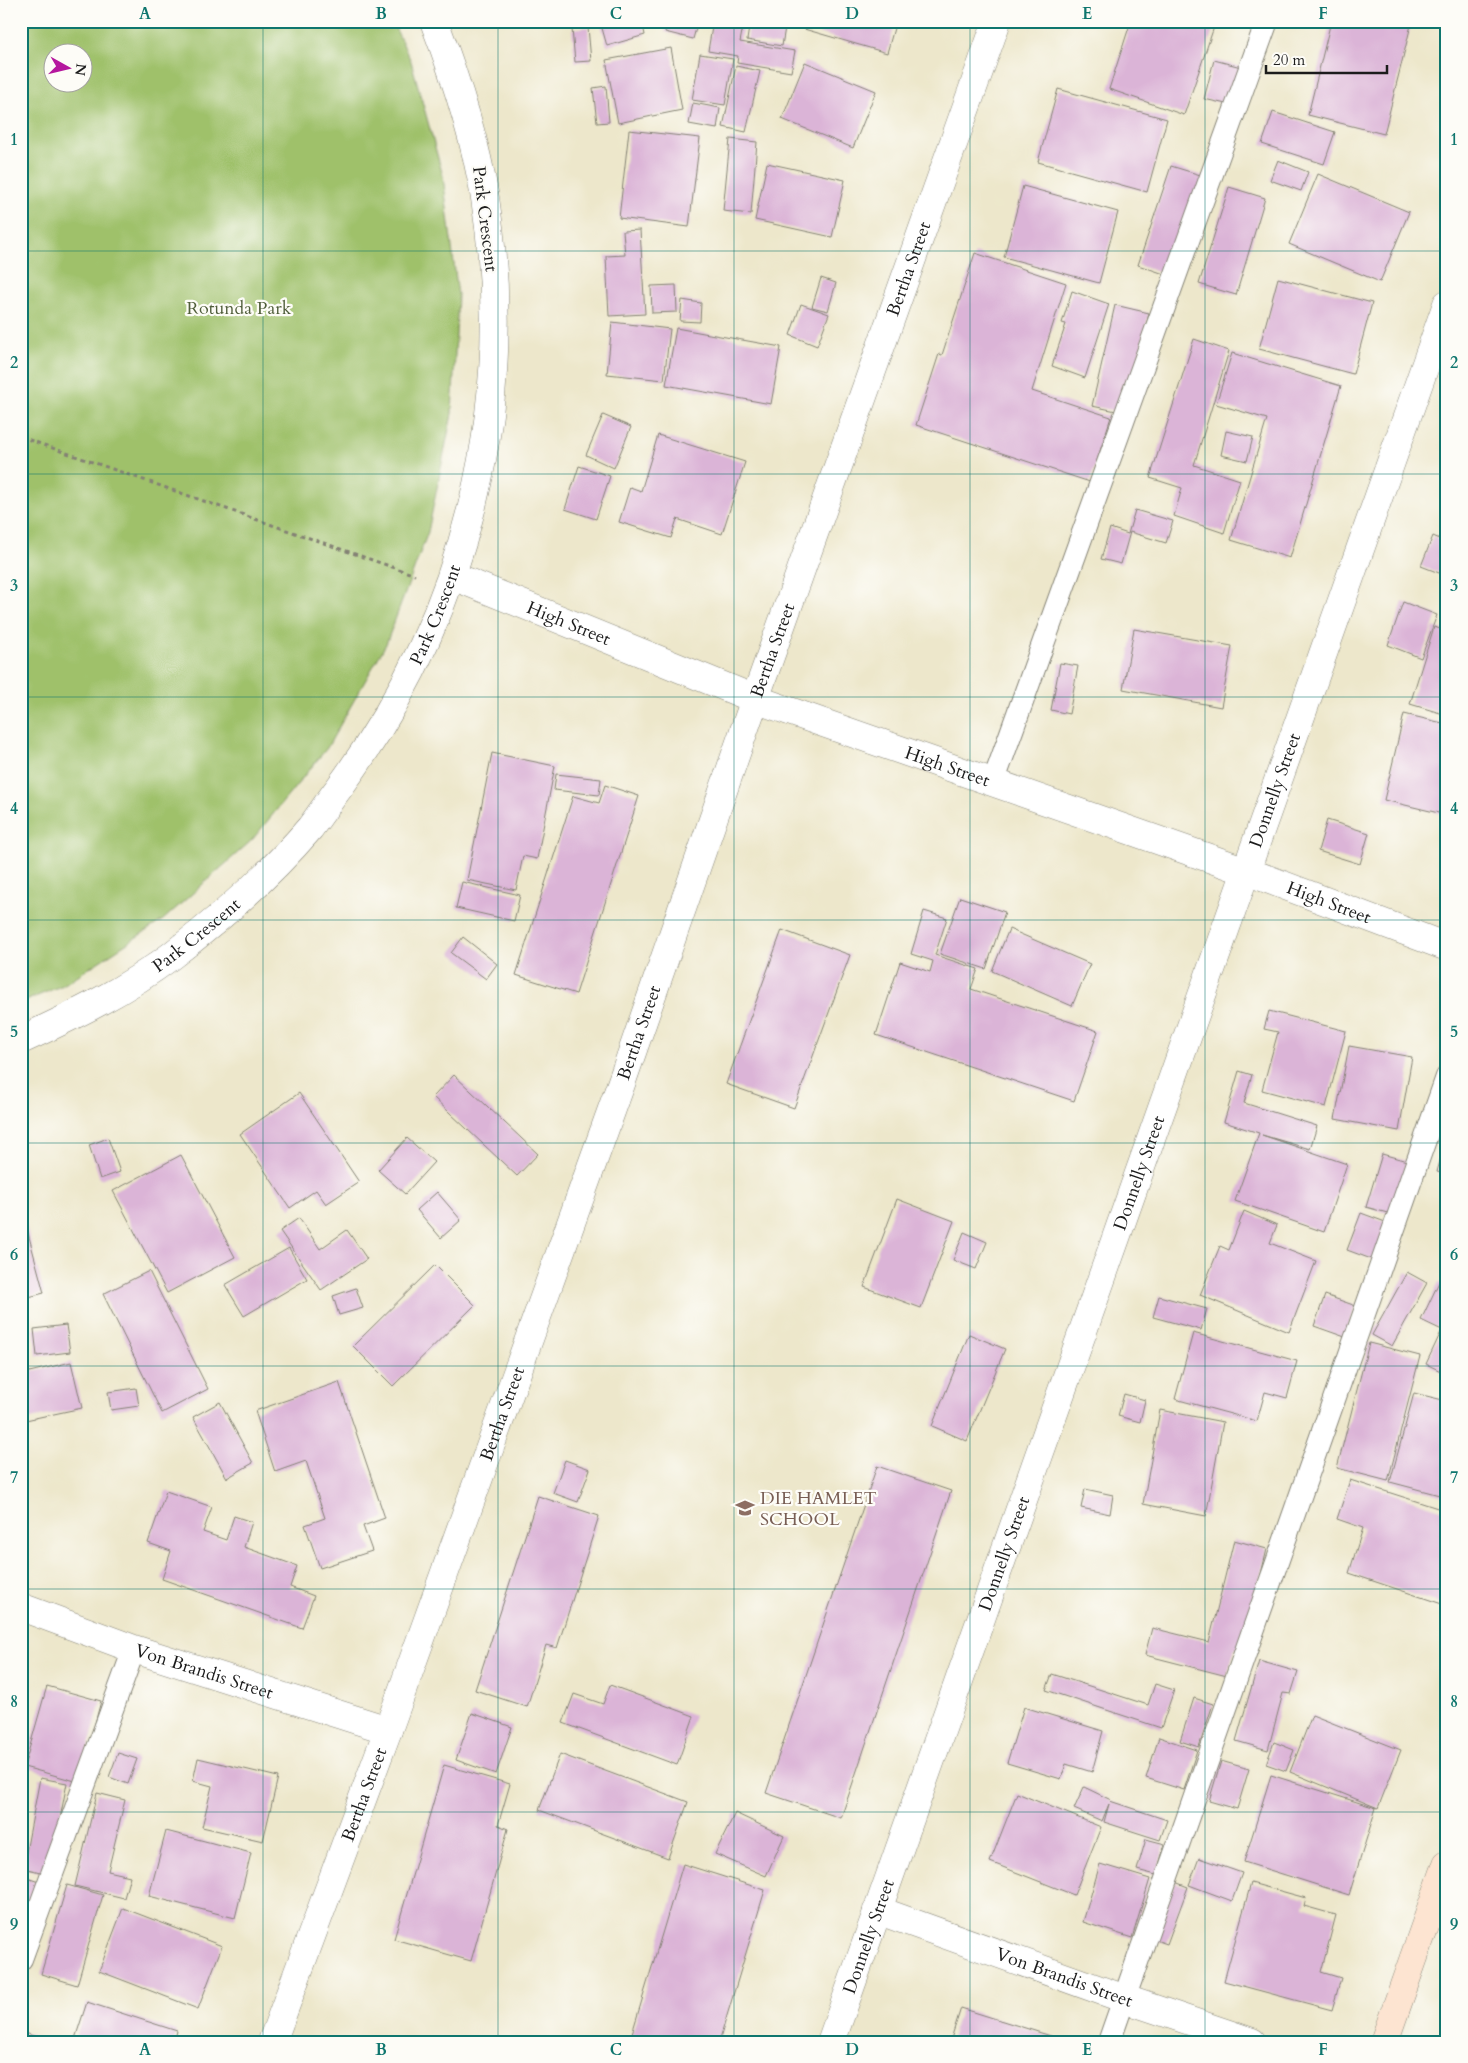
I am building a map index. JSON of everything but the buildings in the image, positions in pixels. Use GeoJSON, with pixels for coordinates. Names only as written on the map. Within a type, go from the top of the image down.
{"type":"FeatureCollection","features":[{"type":"Feature","properties":{"kind":"main road"},"geometry":{"type":"LineString","coordinates":[[1384,2042],[1439,1909],[1447,1864]]}},
{"type":"Feature","properties":{"kind":"street","name":"Park Crescent"},"geometry":{"type":"LineString","coordinates":[[21,1040],[87,1009],[168,958],[244,897],[310,827],[373,741],[416,665],[450,581],[471,514],[484,452],[492,388],[495,325],[492,261],[483,188],[470,126],[454,74],[434,21]]}},
{"type":"Feature","properties":{"kind":"street","name":"Bertha Street"},"geometry":{"type":"LineString","coordinates":[[272,2042],[388,1730],[621,1084],[755,699],[997,21]]}},
{"type":"Feature","properties":{"kind":"street","name":"Donnelly Street"},"geometry":{"type":"LineString","coordinates":[[831,2042],[1447,304]]}},
{"type":"Feature","properties":{"kind":"street","name":"High Street"},"geometry":{"type":"LineString","coordinates":[[450,581],[755,699],[1246,871],[1447,946]]}},
{"type":"Feature","properties":{"kind":"street","name":"Von Brandis Street"},"geometry":{"type":"LineString","coordinates":[[21,1607],[134,1649],[388,1730]]}},
{"type":"Feature","properties":{"kind":"street","name":"Von Brandis Street"},"geometry":{"type":"LineString","coordinates":[[877,1910],[1125,1999],[1252,2042]]}},
{"type":"Feature","properties":{"kind":"lane"},"geometry":{"type":"LineString","coordinates":[[993,783],[1267,21]]}},
{"type":"Feature","properties":{"kind":"lane"},"geometry":{"type":"LineString","coordinates":[[1109,2042],[1447,1077]]}},
{"type":"Feature","properties":{"kind":"lane"},"geometry":{"type":"LineString","coordinates":[[21,1960],[134,1649]]}},
{"type":"Feature","properties":{"kind":"path"},"geometry":{"type":"LineString","coordinates":[[21,437],[450,581]]}},
{"type":"Feature","properties":{"kind":"green space","name":"Rotunda Park"},"geometry":{"type":"Polygon","coordinates":[[[21,21],[392,21],[411,61],[443,176],[458,295],[452,414],[428,532],[386,644],[327,748],[252,840],[163,920],[63,985],[21,1003],[21,21]]]}},
{"type":"Feature","properties":{"kind":"place","name":"DIE HAMLET SCHOOL"},"geometry":{"type":"Point","coordinates":[745,1508]}}]}
